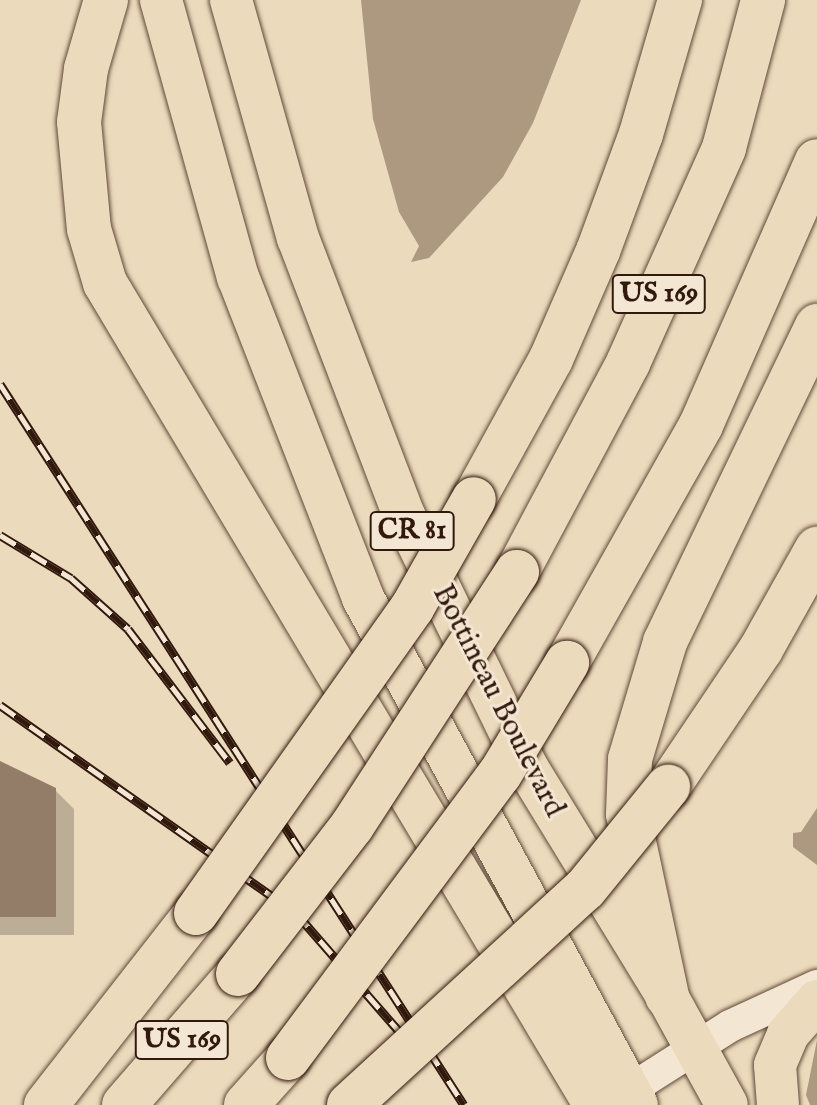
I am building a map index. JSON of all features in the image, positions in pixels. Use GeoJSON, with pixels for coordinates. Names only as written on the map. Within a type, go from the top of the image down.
{"type":"FeatureCollection","features":[{"type":"Feature","properties":{"kind":"highway"},"geometry":{"type":"LineString","coordinates":[[106,0],[86,69],[79,122],[89,229],[105,283],[126,325],[620,1100]]}},
{"type":"Feature","properties":{"kind":"highway","name":"CR 81"},"geometry":{"type":"LineString","coordinates":[[161,0],[238,277],[363,598],[620,1100]]}},
{"type":"Feature","properties":{"kind":"highway","name":"Bottineau Boulevard"},"geometry":{"type":"LineString","coordinates":[[231,0],[298,238],[404,515],[528,769],[667,996],[693,1050],[727,1105]]}},
{"type":"Feature","properties":{"kind":"highway"},"geometry":{"type":"LineString","coordinates":[[46,1105],[196,913],[388,644],[474,499],[551,359],[598,251],[641,134],[680,0]]}},
{"type":"Feature","properties":{"kind":"highway","name":"US 169"},"geometry":{"type":"LineString","coordinates":[[124,1105],[238,974],[352,826],[517,572],[628,363],[724,148],[763,0]]}},
{"type":"Feature","properties":{"kind":"highway","name":"US 169"},"geometry":{"type":"LineString","coordinates":[[246,1105],[288,1058],[500,774],[567,663],[701,425],[817,161]]}},
{"type":"Feature","properties":{"kind":"highway"},"geometry":{"type":"LineString","coordinates":[[667,996],[628,814],[630,759],[665,642],[817,326]]}},
{"type":"Feature","properties":{"kind":"highway"},"geometry":{"type":"LineString","coordinates":[[349,1105],[585,889],[668,787],[761,649],[817,549]]}},
{"type":"Feature","properties":{"kind":"highway"},"geometry":{"type":"LineString","coordinates":[[778,1105],[775,1065],[788,1034],[817,1001]]}},
{"type":"Feature","properties":{"kind":"street"},"geometry":{"type":"LineString","coordinates":[[620,1100],[730,1026],[817,986]]}},
{"type":"Feature","properties":{"kind":"shaded area"},"geometry":{"type":"Polygon","coordinates":[[[361,0],[581,0],[533,123],[503,177],[429,258],[411,262],[419,246],[399,212],[373,119],[361,0]]]}},
{"type":"Feature","properties":{"kind":"shaded area"},"geometry":{"type":"Polygon","coordinates":[[[817,808],[817,865],[793,847],[793,833],[801,832],[817,808]]]}},
{"type":"Feature","properties":{"kind":"shaded area"},"geometry":{"type":"Polygon","coordinates":[[[817,1040],[817,1105],[810,1105],[806,1095],[817,1040]]]}},
{"type":"Feature","properties":{"kind":"building"},"geometry":{"type":"Polygon","coordinates":[[[0,761],[56,788],[56,917],[0,917],[0,761]]]}},
{"type":"Feature","properties":{"kind":"railway"},"geometry":{"type":"LineString","coordinates":[[0,384],[464,1105]]}},
{"type":"Feature","properties":{"kind":"railway"},"geometry":{"type":"LineString","coordinates":[[0,535],[71,578],[128,629],[230,763]]}},
{"type":"Feature","properties":{"kind":"railway"},"geometry":{"type":"LineString","coordinates":[[0,705],[296,913],[426,1062]]}}]}
